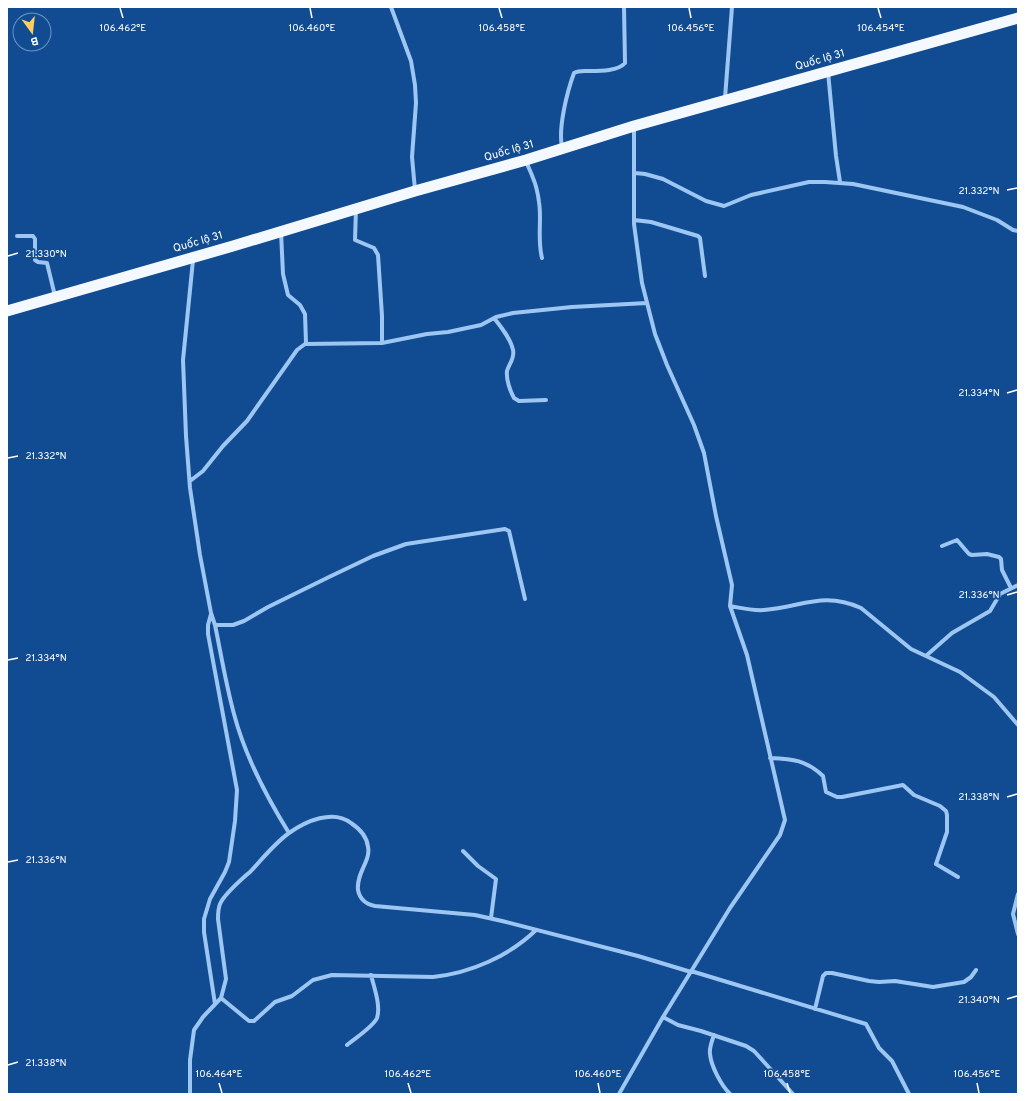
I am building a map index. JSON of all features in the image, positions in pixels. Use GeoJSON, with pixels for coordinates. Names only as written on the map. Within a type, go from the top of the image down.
{"type":"FeatureCollection","features":[{"type":"Feature","properties":{"kind":"highway","name":"Quốc lộ 31"},"geometry":{"type":"LineString","coordinates":[[7,311],[415,191],[526,160],[634,126],[1018,18]]}},
{"type":"Feature","properties":{"kind":"street"},"geometry":{"type":"LineString","coordinates":[[391,7],[411,61],[415,85],[416,103],[412,157],[415,191]]}},
{"type":"Feature","properties":{"kind":"street"},"geometry":{"type":"LineString","coordinates":[[563,149],[560,132],[574,73],[580,71],[595,71],[621,67],[625,63],[624,7]]}},
{"type":"Feature","properties":{"kind":"street"},"geometry":{"type":"LineString","coordinates":[[725,100],[732,7]]}},
{"type":"Feature","properties":{"kind":"street"},"geometry":{"type":"LineString","coordinates":[[828,71],[840,182]]}},
{"type":"Feature","properties":{"kind":"street"},"geometry":{"type":"LineString","coordinates":[[619,1094],[663,1017],[730,908],[782,830],[785,820],[747,655],[730,606],[732,586],[716,516],[704,453],[694,425],[655,334],[647,303],[638,257],[634,220],[634,126]]}},
{"type":"Feature","properties":{"kind":"street"},"geometry":{"type":"LineString","coordinates":[[526,160],[533,176],[539,201],[541,223],[539,239],[542,258]]}},
{"type":"Feature","properties":{"kind":"street"},"geometry":{"type":"LineString","coordinates":[[635,173],[662,179],[706,201],[724,206],[751,195],[809,182],[840,182],[963,207],[997,220],[1013,230],[1018,231]]}},
{"type":"Feature","properties":{"kind":"street"},"geometry":{"type":"LineString","coordinates":[[356,209],[355,240],[374,248],[379,259],[382,343]]}},
{"type":"Feature","properties":{"kind":"street"},"geometry":{"type":"LineString","coordinates":[[634,220],[658,224],[698,236],[700,238],[705,276]]}},
{"type":"Feature","properties":{"kind":"street"},"geometry":{"type":"LineString","coordinates":[[281,231],[283,274],[288,295],[300,305],[305,314],[306,343]]}},
{"type":"Feature","properties":{"kind":"street"},"geometry":{"type":"LineString","coordinates":[[17,236],[32,236],[36,239],[35,260],[38,262],[47,263],[56,297]]}},
{"type":"Feature","properties":{"kind":"street"},"geometry":{"type":"LineString","coordinates":[[193,257],[183,360],[184,402],[190,481],[200,554],[211,613],[215,625],[233,713],[259,778],[289,833]]}},
{"type":"Feature","properties":{"kind":"street"},"geometry":{"type":"LineString","coordinates":[[190,481],[203,471],[247,421],[300,346],[306,343],[382,343],[481,325],[494,318],[513,313],[535,310],[647,303]]}},
{"type":"Feature","properties":{"kind":"street"},"geometry":{"type":"LineString","coordinates":[[494,318],[510,342],[513,350],[512,360],[507,371],[510,389],[514,398],[519,401],[546,400]]}},
{"type":"Feature","properties":{"kind":"street"},"geometry":{"type":"LineString","coordinates":[[215,625],[233,625],[244,621],[291,595],[395,547],[417,541],[505,529],[509,531],[526,599]]}},
{"type":"Feature","properties":{"kind":"street"},"geometry":{"type":"LineString","coordinates":[[942,546],[957,540],[969,554],[987,554],[999,557],[1001,559],[1002,570],[1012,588]]}},
{"type":"Feature","properties":{"kind":"street"},"geometry":{"type":"LineString","coordinates":[[927,656],[952,633],[990,611],[999,596],[1018,585]]}},
{"type":"Feature","properties":{"kind":"street"},"geometry":{"type":"LineString","coordinates":[[730,606],[759,610],[823,600],[846,602],[861,608],[906,646],[960,672],[994,697],[1018,725]]}},
{"type":"Feature","properties":{"kind":"street"},"geometry":{"type":"LineString","coordinates":[[211,613],[208,625],[208,634],[237,790],[234,828],[229,862],[210,899],[204,918],[204,932],[215,1004]]}},
{"type":"Feature","properties":{"kind":"street"},"geometry":{"type":"LineString","coordinates":[[770,758],[796,760],[805,763],[823,776],[826,792],[836,797],[903,785],[914,795],[943,807],[947,815],[947,832],[936,864],[958,877]]}},
{"type":"Feature","properties":{"kind":"street"},"geometry":{"type":"LineString","coordinates":[[190,1094],[192,1035],[196,1026],[221,998],[226,979],[218,919],[220,904],[289,833],[312,821],[328,816],[350,821],[360,830],[367,842],[369,851],[359,876],[358,887],[360,897],[368,904],[491,918],[638,956],[866,1024],[879,1048],[892,1061],[909,1094]]}},
{"type":"Feature","properties":{"kind":"street"},"geometry":{"type":"LineString","coordinates":[[463,851],[478,866],[496,879],[491,918]]}},
{"type":"Feature","properties":{"kind":"street"},"geometry":{"type":"LineString","coordinates":[[1018,894],[1013,914],[1018,934]]}},
{"type":"Feature","properties":{"kind":"street"},"geometry":{"type":"LineString","coordinates":[[221,998],[249,1021],[252,1021],[275,1002],[292,996],[316,979],[332,974],[433,977],[460,972],[504,955],[525,941],[536,930]]}},
{"type":"Feature","properties":{"kind":"street"},"geometry":{"type":"LineString","coordinates":[[815,1009],[823,976],[826,973],[869,981],[879,982],[895,980],[932,987],[964,982],[971,977],[976,970]]}},
{"type":"Feature","properties":{"kind":"street"},"geometry":{"type":"LineString","coordinates":[[347,1045],[369,1027],[377,1018],[377,1004],[371,975]]}},
{"type":"Feature","properties":{"kind":"street"},"geometry":{"type":"LineString","coordinates":[[663,1017],[678,1025],[738,1043],[754,1051],[793,1094]]}},
{"type":"Feature","properties":{"kind":"street"},"geometry":{"type":"LineString","coordinates":[[714,1035],[710,1055],[720,1081],[730,1094]]}}]}
